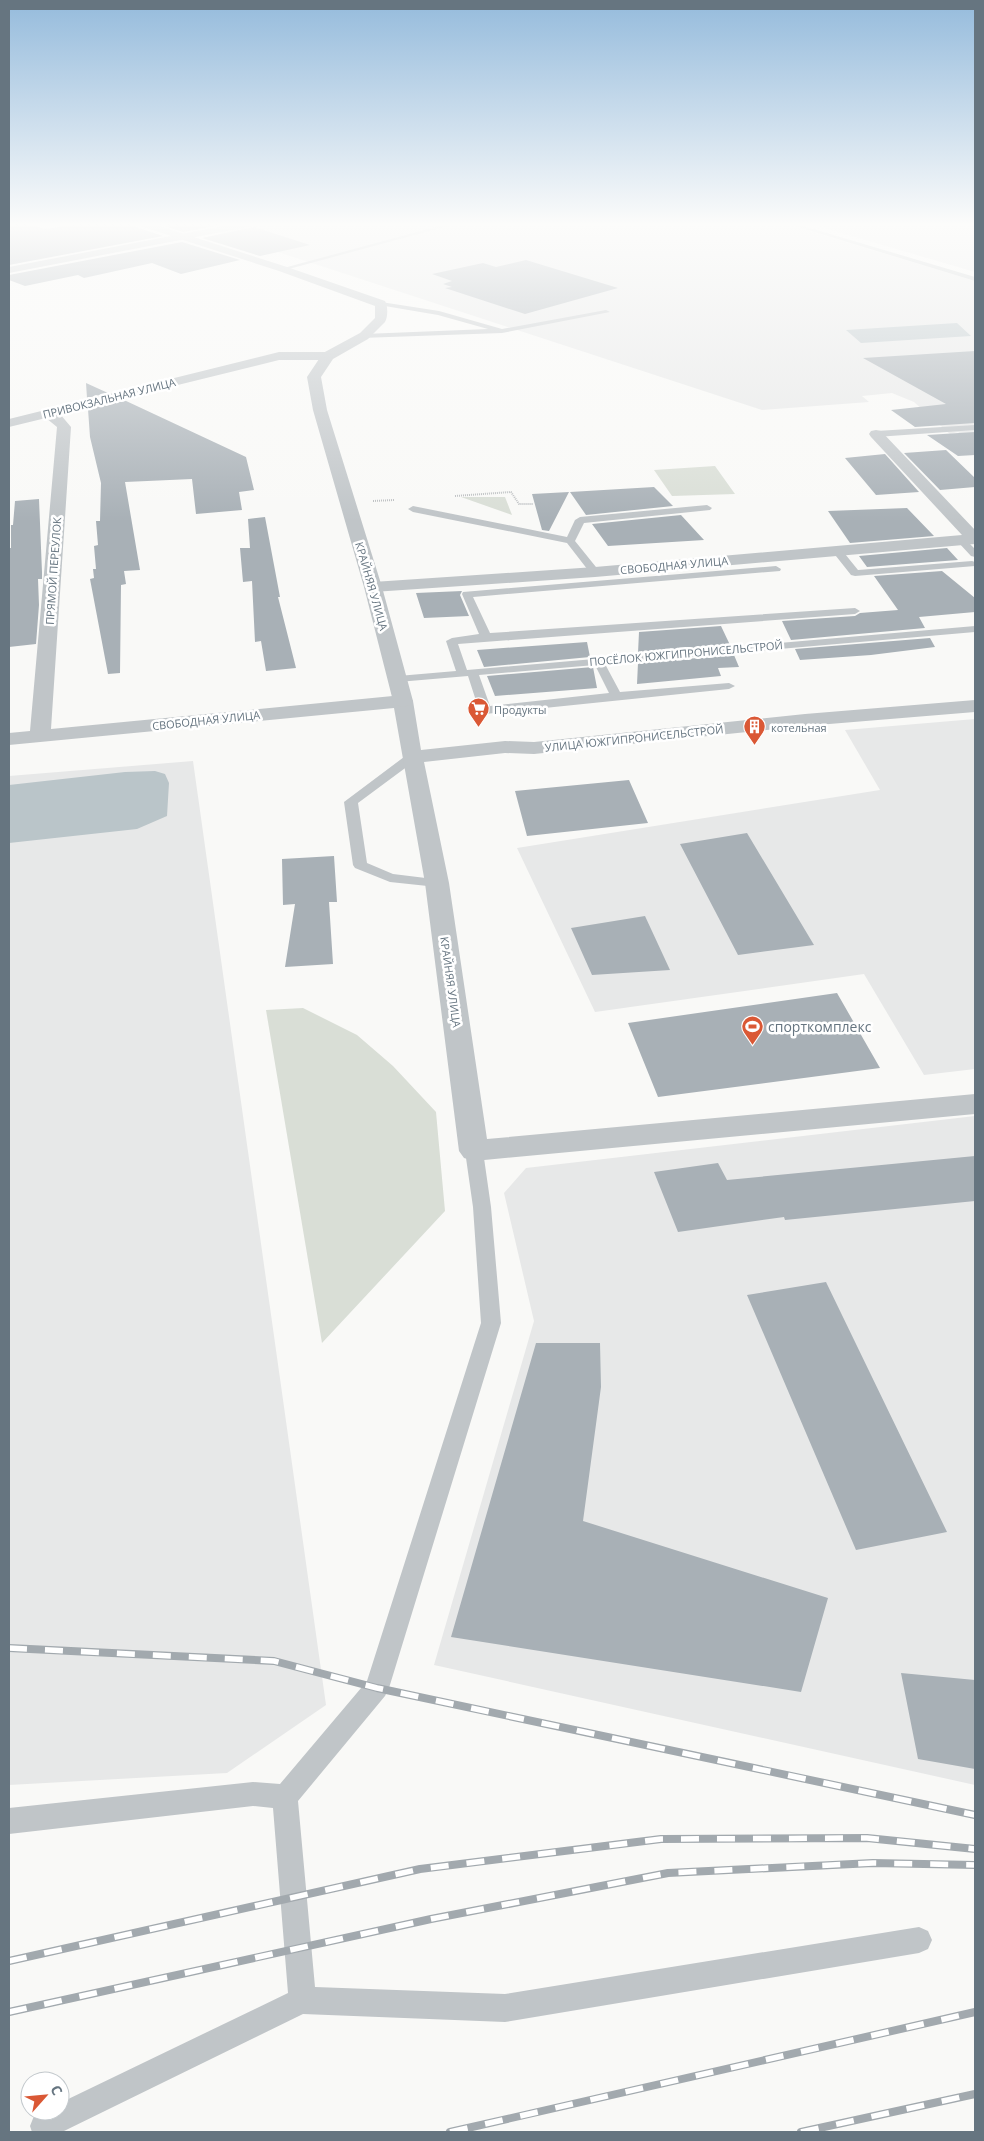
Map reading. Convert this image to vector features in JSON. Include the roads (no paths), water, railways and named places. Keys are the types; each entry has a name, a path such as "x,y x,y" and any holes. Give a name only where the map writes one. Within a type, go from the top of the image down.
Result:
{"street":[{"name":"КРАЙНЯЯ УЛИЦА","path":"377,323 364,336 328,356 314,377 320,410 373,587 401,690 437,883 474,1151"},
{"name":"ПРИВОКЗАЛЬНАЯ УЛИЦА","path":"9,423 279,356 328,356"},
{"name":"ПРЯМОЙ ПЕРЕУЛОК","path":"40,736 64,427 58,419 48,413"},
{"path":"876,434 970,539"},
{"name":"СВОБОДНАЯ УЛИЦА","path":"373,587 595,572 970,539"},
{"name":"СВОБОДНАЯ УЛИЦА","path":"9,739 401,690"},
{"name":"УЛИЦА ЮЖГИПРОНИСЕЛЬСТРОЙ","path":"412,757 505,748 534,748 805,720 975,706"},
{"path":"474,1151 975,1104"}],"lane":[{"path":"474,323 502,331"},
{"path":"364,336 502,331 546,323"},
{"path":"876,434 975,427"},
{"path":"570,541 580,520 707,508"},
{"path":"413,509 570,541 595,572"},
{"path":"837,551 855,573 974,559 970,539"},
{"path":"486,638 467,594 776,569"},
{"path":"728,686 485,710 452,641 855,611"},
{"name":"ПОСЁЛОК ЮЖГИПРОНИСЕЛЬСТРОЙ","path":"401,690 467,673 598,660 975,629"},
{"path":"598,660 616,696"},
{"path":"412,757 351,802 360,864 390,878 437,883"},
{"path":"302,2000 285,1797 377,1688 492,1323 482,1207 474,1151"},
{"path":"9,1821 253,1794 285,1797"},
{"path":"44,2126 302,2000 505,2008 919,1940"}],"railway":[{"path":"9,1648 274,1661 377,1688 975,1815"},
{"path":"9,1961 420,1869 661,1839 867,1838 975,1849"},
{"path":"9,2012 431,1919 668,1873 873,1863 975,1865"},
{"path":"450,2132 975,2012"},
{"path":"801,2132 975,2094"}],"place":[{"name":"Продукты","path":"478,728"},
{"name":"котельная","path":"755,746"},
{"name":"спорткомплекс","path":"752,1045"}]}
